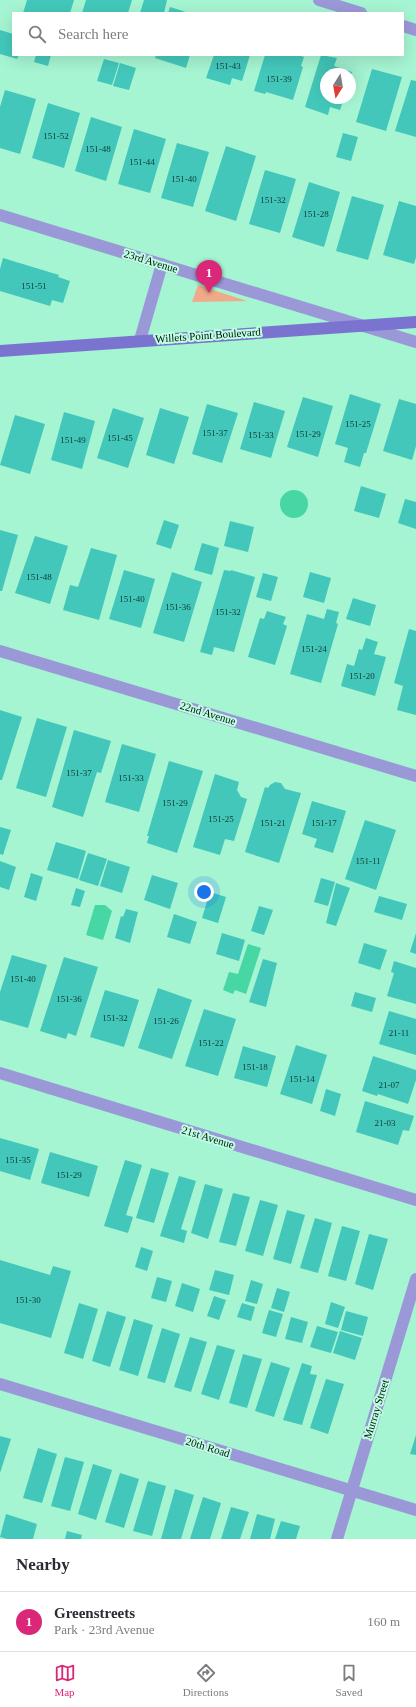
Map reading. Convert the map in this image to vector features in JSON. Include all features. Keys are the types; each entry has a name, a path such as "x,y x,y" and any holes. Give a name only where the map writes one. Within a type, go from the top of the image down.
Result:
{"street":[{"path":"319,0 358,12"},
{"path":"404,26 416,30"},
{"name":"23rd Avenue","path":"0,215 416,342"},
{"path":"140,340 162,264"},
{"name":"Willets Point Boulevard","path":"0,351 359,324 416,322"},
{"name":"22nd Avenue","path":"0,651 416,776"},
{"name":"21st Avenue","path":"0,1073 416,1200"},
{"name":"Murray Street","path":"336,1539 416,1279"},
{"name":"20th Road","path":"0,1384 416,1510"}],"shaded area":[{"path":"198,285 247,301 192,302"},
{"path":"294,490 304,494 308,504 304,514 294,518 284,514 280,504 284,494"},
{"path":"95,905 105,905 112,911 103,940 86,935"},
{"path":"248,944 261,948 246,994 235,990 233,994 223,990 229,972 238,974"}],"building":[{"path":"27,0 74,0 70,12 23,12"},
{"path":"86,0 132,0 128,12 82,12"},
{"path":"144,0 167,0 164,12 140,12"},
{"path":"170,7 186,12 168,12"},
{"path":"0,30 12,34 12,56 18,56 17,59 0,54"},
{"path":"36,56 51,56 48,66 34,62"},
{"path":"156,56 190,56 186,68 155,58"},
{"path":"214,56 250,56 242,81 232,78 230,85 206,78"},
{"path":"265,56 304,57 301,66 303,67 293,100 266,92 265,94 254,91"},
{"path":"321,56 337,58 334,66 340,68 320,68 320,104 342,104 340,110 330,107 328,115 305,107"},
{"path":"104,59 119,63 112,85 97,81"},
{"path":"120,63 136,68 129,90 113,86"},
{"path":"372,69 402,77 386,131 356,122"},
{"path":"411,80 416,81 416,137 395,131"},
{"path":"5,90 36,99 20,154 0,148 0,107"},
{"path":"48,103 80,113 64,168 32,158"},
{"path":"91,117 122,127 106,181 75,171"},
{"path":"134,129 166,139 150,193 118,184"},
{"path":"343,133 358,137 351,161 336,157"},
{"path":"177,143 209,152 193,207 161,198"},
{"path":"226,146 256,156 236,221 205,211"},
{"path":"265,170 296,179 280,233 249,224"},
{"path":"309,182 340,192 324,247 292,237"},
{"path":"352,196 384,205 368,260 336,251"},
{"path":"399,201 416,206 416,257 414,264 383,255"},
{"path":"3,258 59,275 58,277 70,281 63,303 52,300 50,306 0,291 0,269"},
{"path":"350,394 381,404 366,453 364,453 360,467 344,462 348,448 335,444"},
{"path":"303,397 333,406 318,457 287,447"},
{"path":"399,399 416,404 416,446 412,460 383,451"},
{"path":"254,402 285,411 271,458 240,449"},
{"path":"207,404 238,413 222,463 192,454"},
{"path":"113,408 144,418 128,468 97,458"},
{"path":"160,408 189,417 174,464 146,455"},
{"path":"64,412 95,421 82,469 51,460"},
{"path":"15,415 45,424 30,474 0,465"},
{"path":"361,486 386,494 379,518 354,511"},
{"path":"405,499 416,502 416,529 398,523"},
{"path":"164,520 179,525 171,549 156,544"},
{"path":"230,521 254,527 248,552 224,546"},
{"path":"0,530 18,535 2,591 0,591"},
{"path":"35,536 68,546 50,604 15,593"},
{"path":"202,543 219,548 212,575 194,570"},
{"path":"91,548 117,555 99,620 63,610 70,585 78,587"},
{"path":"124,570 155,579 141,628 109,619"},
{"path":"224,570 231,570 255,577 234,652 214,647 212,655 200,652"},
{"path":"172,572 202,582 184,642 153,633"},
{"path":"310,572 331,578 324,603 303,597"},
{"path":"263,573 278,577 271,601 256,597"},
{"path":"353,598 376,605 370,626 346,619"},
{"path":"327,609 339,612 336,623 338,624 321,683 290,674 307,614 324,619"},
{"path":"267,611 286,617 283,624 287,626 275,665 248,657 260,618 264,619"},
{"path":"409,629 416,631 416,715 397,710 403,686 394,683"},
{"path":"366,638 378,642 374,654 386,657 375,696 341,686 347,664 354,666 359,649 362,650"},
{"path":"0,710 22,717 2,780 0,780"},
{"path":"37,718 67,727 46,797 16,788"},
{"path":"74,730 111,741 101,773 97,772 83,817 52,807"},
{"path":"122,744 156,754 139,812 105,802"},
{"path":"169,761 203,771 177,853 147,843 149,836 147,836"},
{"path":"215,774 239,782 237,790 241,797 247,799 234,841 225,839 220,855 193,847"},
{"path":"275,782 281,783 285,789 301,793 279,863 245,852 265,787 268,788"},
{"path":"312,801 346,811 333,853 314,847 317,839 302,834"},
{"path":"365,820 396,830 376,890 345,879"},
{"path":"0,827 11,830 3,855 0,854"},
{"path":"56,842 86,851 78,879 47,870"},
{"path":"88,853 107,859 98,886 79,880"},
{"path":"108,860 130,867 122,893 100,886"},
{"path":"0,861 16,867 9,890 0,887"},
{"path":"31,873 43,877 36,901 24,897"},
{"path":"152,875 178,883 170,909 144,900"},
{"path":"321,878 335,882 328,906 314,902"},
{"path":"336,883 350,888 336,926 326,923"},
{"path":"76,888 85,891 80,907 71,905"},
{"path":"210,892 226,897 218,923 202,918"},
{"path":"379,896 407,904 402,920 374,912"},
{"path":"259,906 273,910 264,935 251,931"},
{"path":"126,909 138,912 130,943 115,938 121,916 123,917"},
{"path":"174,914 197,922 190,944 167,937"},
{"path":"222,933 245,940 239,961 216,954"},
{"path":"416,933 416,954 410,952"},
{"path":"364,943 387,950 380,970 358,963"},
{"path":"12,955 47,965 28,1028 0,1020 0,992"},
{"path":"64,957 98,967 76,1036 68,1033 66,1039 40,1031"},
{"path":"263,959 277,963 266,1007 249,1002"},
{"path":"394,961 416,968 416,1004 387,996 394,973 391,972"},
{"path":"158,988 192,1000 172,1059 138,1048"},
{"path":"105,990 139,1000 124,1047 90,1037"},
{"path":"355,992 376,998 372,1012 351,1006"},
{"path":"204,1009 236,1019 218,1076 185,1066"},
{"path":"389,1011 416,1019 416,1055 379,1044"},
{"path":"296,1045 327,1055 312,1104 280,1094"},
{"path":"243,1046 276,1056 267,1087 234,1078"},
{"path":"373,1056 416,1070 416,1080 408,1104 378,1094 377,1096 362,1091"},
{"path":"326,1089 341,1094 335,1116 320,1111"},
{"path":"365,1101 414,1116 409,1131 403,1130 398,1145 356,1132"},
{"path":"0,1138 39,1149 30,1180 0,1171"},
{"path":"50,1152 98,1166 89,1197 41,1183"},
{"path":"125,1160 142,1165 126,1215 133,1217 128,1233 104,1226"},
{"path":"151,1168 169,1173 154,1223 136,1218"},
{"path":"179,1176 196,1181 181,1229 187,1231 184,1243 160,1236"},
{"path":"205,1184 223,1189 208,1239 191,1233"},
{"path":"233,1193 250,1197 236,1246 219,1242"},
{"path":"260,1200 278,1205 263,1256 245,1251"},
{"path":"287,1210 305,1215 291,1264 273,1259"},
{"path":"315,1218 332,1223 318,1273 300,1268"},
{"path":"342,1226 360,1231 346,1281 328,1276"},
{"path":"369,1234 388,1239 373,1290 355,1284"},
{"path":"141,1247 153,1251 147,1271 135,1267"},
{"path":"0,1260 50,1275 53,1266 71,1271 51,1338 0,1323"},
{"path":"215,1270 234,1275 229,1295 209,1290"},
{"path":"157,1277 172,1281 166,1302 151,1298"},
{"path":"251,1280 263,1284 257,1304 245,1301"},
{"path":"182,1283 200,1289 193,1312 175,1306"},
{"path":"277,1288 290,1292 284,1312 271,1308"},
{"path":"214,1296 226,1300 219,1320 207,1316"},
{"path":"331,1302 345,1307 338,1328 325,1324"},
{"path":"79,1303 98,1309 83,1359 64,1353"},
{"path":"242,1303 255,1307 251,1321 237,1317"},
{"path":"269,1310 283,1314 276,1337 262,1333"},
{"path":"107,1311 126,1317 110,1367 92,1361"},
{"path":"346,1311 368,1317 363,1336 341,1330"},
{"path":"291,1317 308,1322 302,1343 285,1339"},
{"path":"134,1319 153,1325 138,1376 119,1370"},
{"path":"317,1326 338,1332 331,1353 310,1347"},
{"path":"162,1328 180,1334 165,1383 147,1378"},
{"path":"340,1331 362,1338 355,1360 333,1353"},
{"path":"190,1337 207,1342 191,1392 174,1387"},
{"path":"217,1345 235,1350 219,1400 201,1394"},
{"path":"243,1354 262,1359 247,1408 229,1403"},
{"path":"271,1362 290,1368 274,1417 255,1411"},
{"path":"302,1363 312,1366 310,1374 317,1375 302,1425 283,1420"},
{"path":"326,1379 344,1384 328,1434 310,1428"},
{"path":"416,1435 416,1455 410,1454"},
{"path":"0,1436 11,1439 0,1473"},
{"path":"38,1448 57,1454 42,1503 23,1498"},
{"path":"65,1457 84,1462 70,1511 51,1506"},
{"path":"93,1464 112,1470 96,1520 78,1514"},
{"path":"120,1473 139,1479 124,1528 105,1522"},
{"path":"148,1481 166,1486 152,1536 133,1531"},
{"path":"175,1489 194,1495 181,1539 161,1539"},
{"path":"203,1497 221,1503 210,1539 190,1539"},
{"path":"231,1507 249,1512 240,1539 221,1539"},
{"path":"6,1514 37,1524 33,1539 7,1539 0,1537"},
{"path":"257,1514 275,1519 270,1539 250,1539"},
{"path":"281,1521 300,1526 296,1539 275,1539"},
{"path":"67,1531 82,1535 81,1539 65,1539"}],"place":[{"name":"Greenstreets","path":"209,293"}]}
